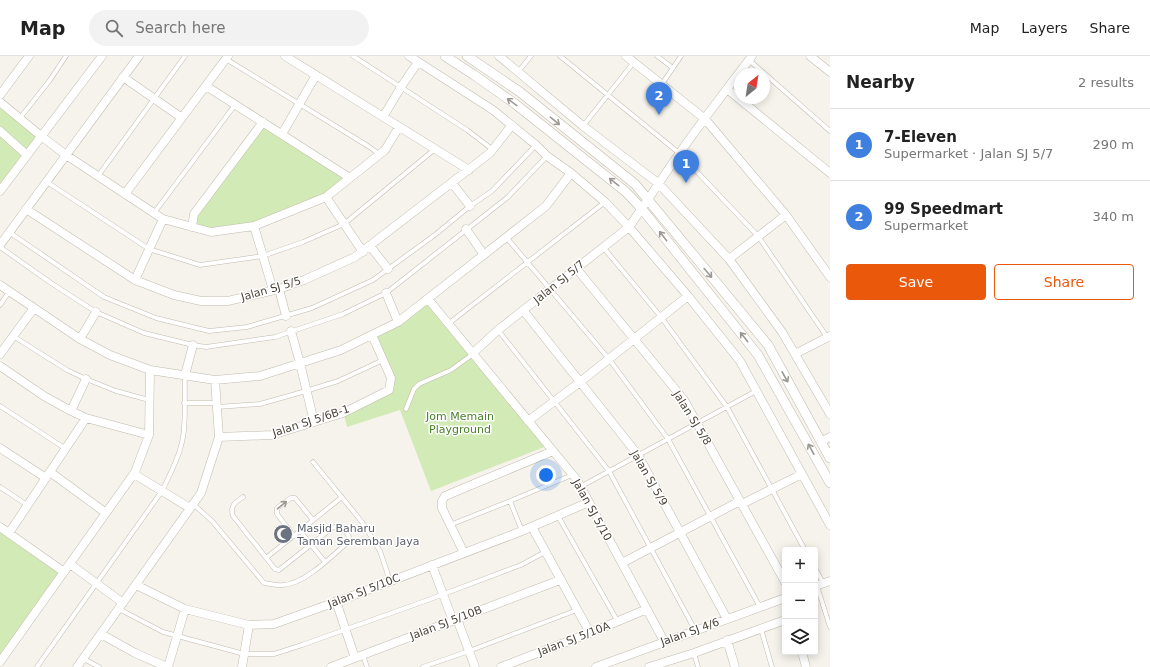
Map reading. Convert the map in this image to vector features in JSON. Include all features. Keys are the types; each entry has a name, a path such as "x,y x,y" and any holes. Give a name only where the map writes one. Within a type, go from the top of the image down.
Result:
{"street":[{"path":"0,96 29,56"},
{"path":"0,191 3,181 27,155 102,56"},
{"path":"0,246 139,56"},
{"path":"285,56 296,59 316,75 469,170"},
{"path":"409,56 493,110 536,145 547,156 571,173 605,202 629,227 688,296 740,361 830,525"},
{"path":"445,56 514,103 626,192 642,209 758,355 830,483"},
{"path":"467,56 477,59 635,184 768,344 830,458"},
{"path":"499,56 583,126 658,183 729,259 782,332 830,414"},
{"path":"626,56 704,119 786,214 830,276"},
{"path":"810,56 830,72"},
{"path":"125,194 227,57"},
{"name":"Jalan SJ 5/7","path":"473,354 498,330 629,227 679,153 750,58"},
{"path":"382,117 418,62"},
{"path":"282,134 316,75"},
{"path":"124,77 182,118"},
{"path":"206,86 350,178"},
{"path":"727,89 830,173"},
{"path":"0,102 41,136 66,154 163,219 211,232 254,226 326,197 385,150 400,127"},
{"path":"192,227 194,214 263,122"},
{"name":"Jalan SJ 5/5","path":"26,209 135,280 174,295 201,301 228,301 276,290 304,280 355,257 469,170 492,149 512,126"},
{"path":"0,131 27,155"},
{"path":"0,285 80,339 110,355 150,370 215,380 260,376 341,350 398,322 546,206 571,173"},
{"path":"452,183 470,206"},
{"path":"326,197 363,252"},
{"path":"729,259 786,214"},
{"path":"135,280 163,219"},
{"path":"254,226 263,256 286,316"},
{"path":"466,229 484,255"},
{"path":"370,246 388,269"},
{"name":"Jalan SJ 5/8","path":"576,268 684,400 782,577"},
{"path":"386,293 398,322"},
{"path":"528,421 580,382 688,296"},
{"name":"Jalan SJ 5/10","path":"428,299 572,475 589,502 664,641"},
{"path":"0,354 34,308"},
{"name":"Jalan SJ 5/9","path":"523,310 638,455 727,619"},
{"path":"80,339 96,312"},
{"path":"291,331 314,422"},
{"name":"Jalan SJ 5/6B-1","path":"219,438 272,435 343,413 389,390 391,378 372,335"},
{"path":"795,354 829,337"},
{"path":"184,375 193,345"},
{"path":"0,366 44,396 86,418 149,435"},
{"path":"0,662 134,474 149,435 150,370"},
{"path":"71,411 86,379"},
{"path":"78,667 201,493 219,438 215,380"},
{"path":"9,533 86,418"},
{"path":"821,442 830,437"},
{"path":"0,448 48,475 106,513"},
{"path":"464,553 442,508 442,501 445,496 553,451"},
{"path":"134,474 162,491 192,506"},
{"path":"622,563 711,516 802,474"},
{"name":"Jalan SJ 5/10C","path":"136,584 185,609 249,625 274,624 522,531 589,502"},
{"path":"0,527 64,572"},
{"path":"532,527 590,633"},
{"path":"70,564 121,606"},
{"path":"432,565 475,667"},
{"name":"Jalan SJ 5/10B","path":"331,667 560,580"},
{"name":"Jalan SJ 4/6","path":"596,667 782,599"},
{"path":"336,602 345,630 359,657"},
{"path":"100,634 135,653 168,667 185,609"},
{"name":"Jalan SJ 5/10A","path":"501,667 618,622 647,609"},
{"path":"648,667 665,664 782,621"},
{"path":"242,667 249,625"},
{"path":"727,640 735,667"},
{"path":"803,655 806,667"}],"lane":[{"path":"20,118 50,80 66,56"},
{"path":"98,176 185,56"},
{"path":"353,56 467,130 492,149"},
{"path":"518,72 531,56"},
{"path":"560,56 679,153 758,236 829,337"},
{"path":"657,56 673,68"},
{"path":"662,84 681,56"},
{"path":"227,57 379,154"},
{"path":"750,58 830,131"},
{"path":"583,126 634,62"},
{"path":"154,213 236,105"},
{"path":"10,232 104,296 156,318 209,331 247,327 319,305 372,280 492,191 536,145"},
{"path":"46,182 149,249 200,265 263,256 303,242 344,224 435,149"},
{"path":"0,246 51,283 96,312 144,333 206,347 275,337 343,314 386,293 508,197 547,156"},
{"path":"448,324 605,202"},
{"path":"506,237 608,360 668,439 760,607"},
{"path":"603,246 661,318 727,407 803,547"},
{"path":"0,304 10,291"},
{"path":"498,330 609,471 695,630"},
{"path":"13,336 67,370 86,379 116,391 149,400"},
{"path":"406,409 414,389 419,384 451,370 473,354"},
{"path":"184,403 216,405 260,404 338,381 383,360"},
{"path":"37,667 162,491 175,465 182,444 184,425 184,375"},
{"path":"580,487 757,391"},
{"path":"0,406 66,449"},
{"path":"313,462 362,522 380,551 390,581"},
{"path":"450,525 572,475"},
{"path":"0,487 28,505"},
{"path":"192,506 212,522 264,583 284,585 302,579 348,542 349,537 344,530 337,526 332,528 279,570 275,569 233,516 231,510 234,503 242,497"},
{"path":"266,558 342,497"},
{"path":"294,536 277,514 277,508 291,498 295,498 313,520"},
{"path":"510,501 522,531"},
{"path":"558,516 618,622"},
{"path":"300,531 325,562"},
{"path":"121,606 162,632 244,654 274,654 345,630 521,565 545,552"},
{"path":"821,584 830,627"},
{"path":"423,667 577,610"},
{"path":"761,628 772,667"},
{"path":"694,653 698,667"},
{"path":"359,657 367,667"},
{"path":"84,659 99,667"}],"green space":[{"path":"0,104 39,136 0,189"},
{"path":"263,124 348,178 326,196 268,220 211,231 193,226 195,214"},
{"name":"Jom Memain Playground","path":"428,301 547,446 431,491 400,410 347,427 344,415 390,391 392,377 373,336"},
{"path":"0,530 63,572 0,660"}],"place":[{"name":"99 Speedmart","path":"659,115"},
{"name":"7-Eleven","path":"686,183"},
{"name":"Masjid Baharu Taman Seremban Jaya","path":"283,534"}]}
